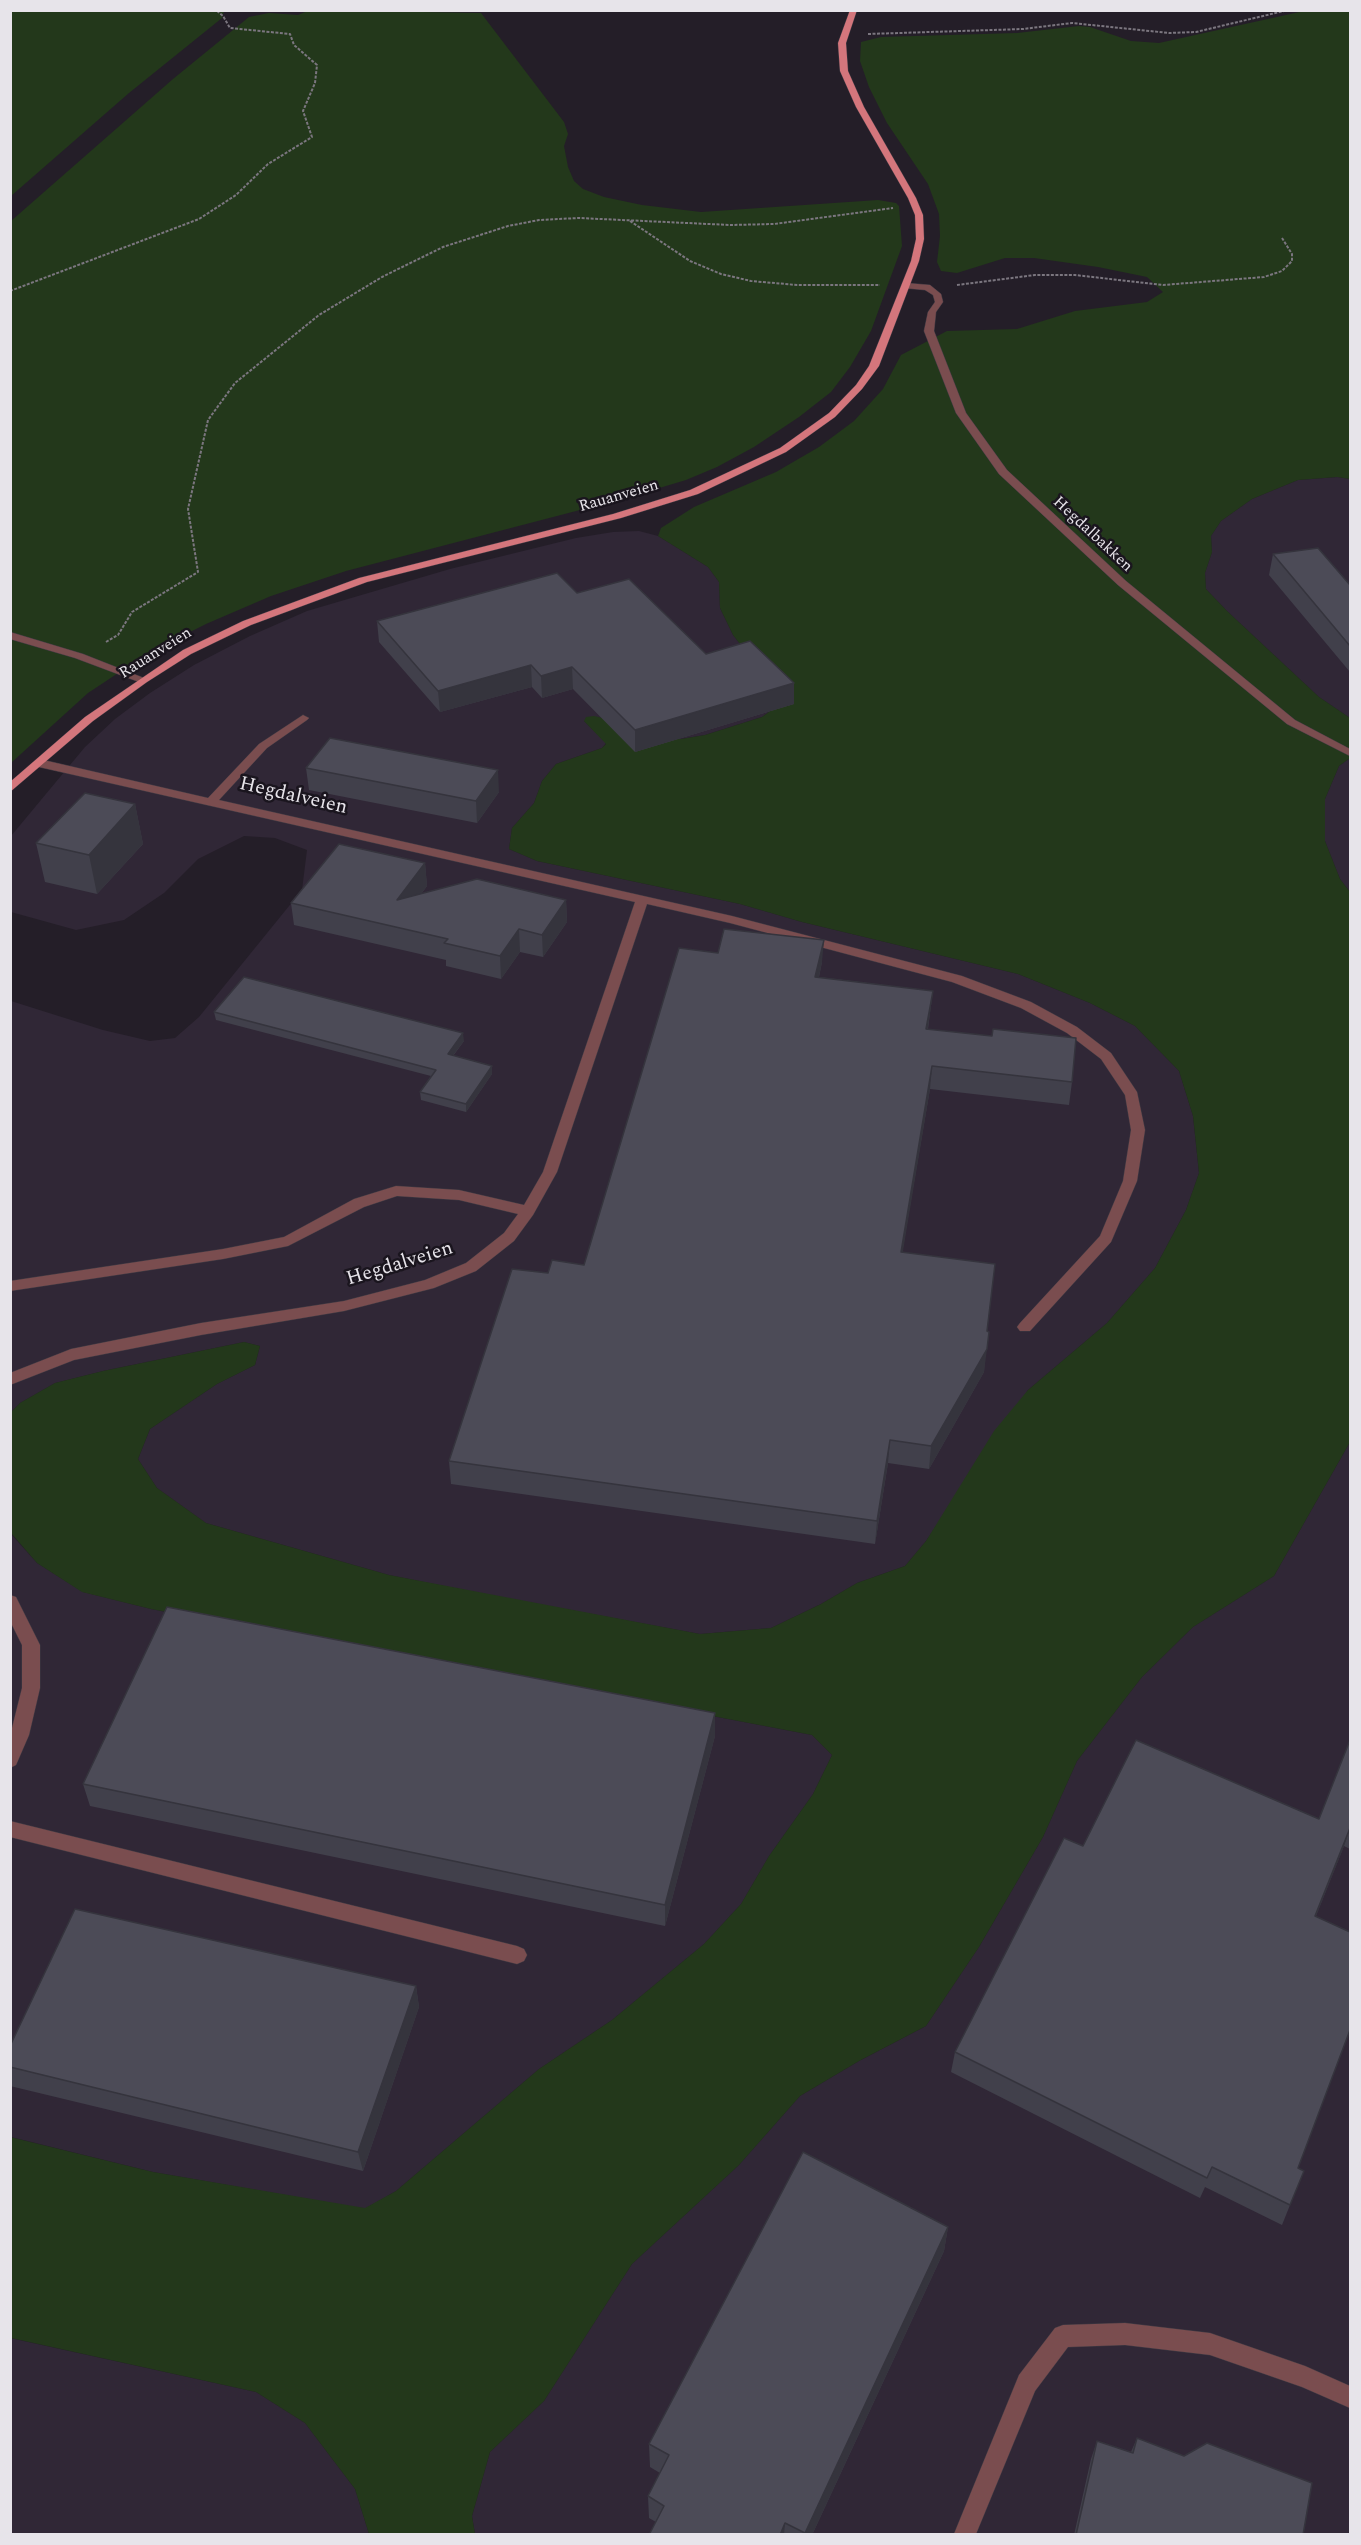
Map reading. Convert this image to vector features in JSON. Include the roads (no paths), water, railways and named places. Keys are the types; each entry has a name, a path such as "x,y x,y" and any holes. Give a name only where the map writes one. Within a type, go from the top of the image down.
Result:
{"main road":[{"name":"Rauanveien","path":"10,789 89,719 142,680 187,652 225,633 321,594 363,580 646,507 694,492 750,468 805,436 832,415 853,395 874,366 906,286 920,239 920,226 915,205 855,96 844,71 841,52 844,35 854,10"}],"street":[{"name":"Hegdalbakken","path":"906,286 927,287 937,294 939,302 932,312 929,331 961,413 1003,472 1122,583 1291,722 1350,753"},
{"path":"10,635 79,656 142,680"},
{"path":"210,802 263,746 303,718"},
{"name":"Hegdalveien","path":"39,763 732,920 957,979 1026,1005 1072,1030 1106,1056 1132,1095 1138,1130 1130,1181 1106,1238 1025,1327"},
{"name":"Hegdalveien","path":"10,1379 71,1355 201,1329 344,1306 429,1284 471,1267 508,1238 528,1211 550,1172 642,899"},
{"path":"10,1286 224,1254 288,1241 359,1203 396,1191 459,1195 528,1211"},
{"path":"10,1602 31,1645 31,1688 20,1735 10,1760"},
{"path":"10,1829 517,1955"},
{"path":"965,2535 1027,2383 1063,2336 1125,2334 1210,2344 1305,2378 1350,2397"}]}
